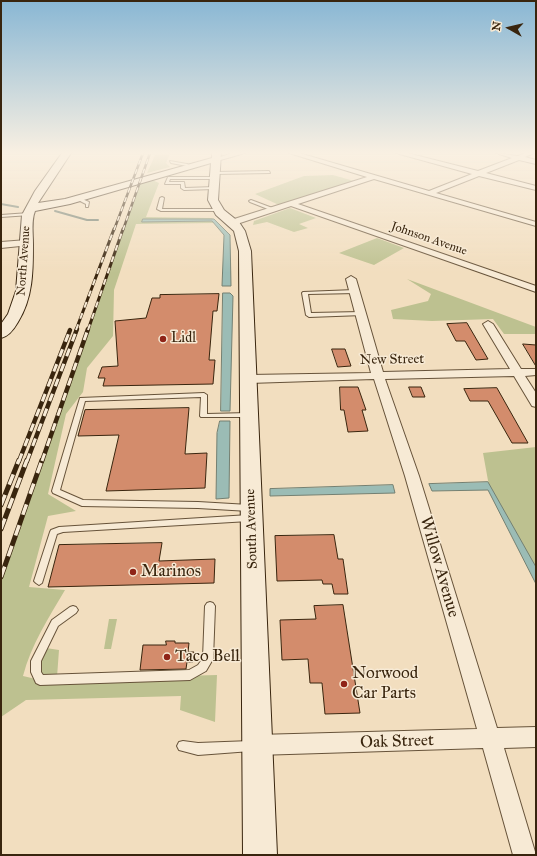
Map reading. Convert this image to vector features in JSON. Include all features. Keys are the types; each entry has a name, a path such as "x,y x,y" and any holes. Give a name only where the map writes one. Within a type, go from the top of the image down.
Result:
{"main road":[{"path":"31,210 42,193"},
{"path":"31,210 68,197 86,193"},
{"path":"31,210 44,210 66,202 83,202 110,193"},
{"path":"214,193 213,200 224,215"},
{"name":"North Avenue","path":"1,333 14,320 20,308 24,293 27,243 31,210"},
{"name":"South Avenue","path":"224,215 244,237 249,379 240,416 251,513 260,855"}],"street":[{"path":"224,215 274,210 326,193"},
{"path":"429,193 536,224"},
{"name":"Johnson Avenue","path":"292,204 536,289"},
{"path":"1,245 27,243"},
{"name":"Willow Avenue","path":"353,286 378,375 412,476 489,739 525,855"},
{"path":"488,324 536,403"},
{"name":"New Street","path":"249,379 536,372"},
{"name":"Oak Street","path":"258,745 536,737"}],"lane":[{"path":"162,198 161,210 224,215"},
{"path":"251,201 274,210"},
{"path":"1,216 31,210"},
{"path":"353,286 305,293 309,315 361,314"},
{"path":"240,416 203,416 204,395 82,399 56,491 82,503 198,505 233,508 251,513"},
{"path":"39,581 52,536 54,532 62,529 251,513"},
{"path":"73,610 55,623 36,661 36,672 40,680 190,675 202,668 208,659 210,606"},
{"path":"183,746 198,749 258,745"}],"green space":[{"path":"136,193 155,193 146,217 212,218 217,223 136,224 114,290 113,336 87,368 83,392 66,414 48,494 76,511 48,516 29,587 65,590 36,642 23,676 40,680 217,675 215,722 180,710 181,696 26,700 1,717 1,579"},
{"path":"258,193 317,193 279,205 255,194"},
{"path":"290,208 316,218 299,224 308,228 294,232 267,222 253,225 254,221"},
{"path":"377,238 404,248 374,265 339,253"},
{"path":"407,279 536,327 536,334 504,334 493,319 432,321 393,319 391,310 428,301 431,294"},
{"path":"536,447 536,574 489,486 483,453"},
{"path":"109,619 117,619 111,649 104,649"},
{"path":"46,648 59,650 57,677 43,676 38,672 38,666"}],"water":[{"path":"143,219 214,219 230,235 231,286 222,286 224,235 212,221 142,222"},
{"path":"223,293 230,293 233,296 230,411 221,411"},
{"path":"220,421 230,421 229,498 216,499 217,433"},
{"path":"488,482 536,567 536,584 488,490 432,491 429,484"},
{"path":"393,485 395,493 270,496 270,489"}],"building":[{"name":"Lidl","path":"219,294 217,311 213,311 209,360 215,360 213,384 103,386 105,378 98,378 102,367 118,366 115,321 146,318 152,298 160,298 160,295"},
{"path":"467,323 488,359 476,360 465,341 456,341 447,324"},
{"path":"523,344 536,345 536,366"},
{"path":"332,349 345,349 351,366 338,367"},
{"path":"340,387 358,387 366,410 362,410 368,431 348,432 344,410 341,410"},
{"path":"409,387 421,387 425,397 413,397"},
{"path":"497,388 528,443 512,443 488,401 470,401 464,389"},
{"path":"189,408 185,454 207,453 205,488 106,491 119,435 78,436 85,410"},
{"path":"334,535 338,559 343,559 348,594 334,594 332,584 323,584 322,580 277,581 275,536"},
{"name":"Marinos","path":"162,543 159,561 215,559 214,583 48,587 59,545"},
{"path":"343,605 360,713 325,714 322,683 310,683 308,659 282,660 280,620 316,619 314,606"},
{"name":"Taco Bell","path":"166,641 175,641 175,643 189,643 188,652 194,652 193,662 187,662 186,669 140,670 143,645 166,645"}],"waterway":[{"path":"1,204 18,207"},
{"path":"55,211 87,220 98,220"}],"railway":[{"path":"114,230 128,193"},
{"path":"123,230 136,193"},
{"path":"76,330 114,229"},
{"path":"88,330 123,229"},
{"path":"27,461 77,329"},
{"path":"42,461 88,329"},
{"path":"19,461 70,330"},
{"path":"1,505 19,460"},
{"path":"1,529 27,460"},
{"path":"1,577 42,460"}],"place":[{"name":"Lidl","path":"163,339"},
{"name":"Marinos","path":"133,572"},
{"name":"Taco Bell","path":"167,657"},
{"name":"Norwood Car Parts","path":"344,684"}]}
